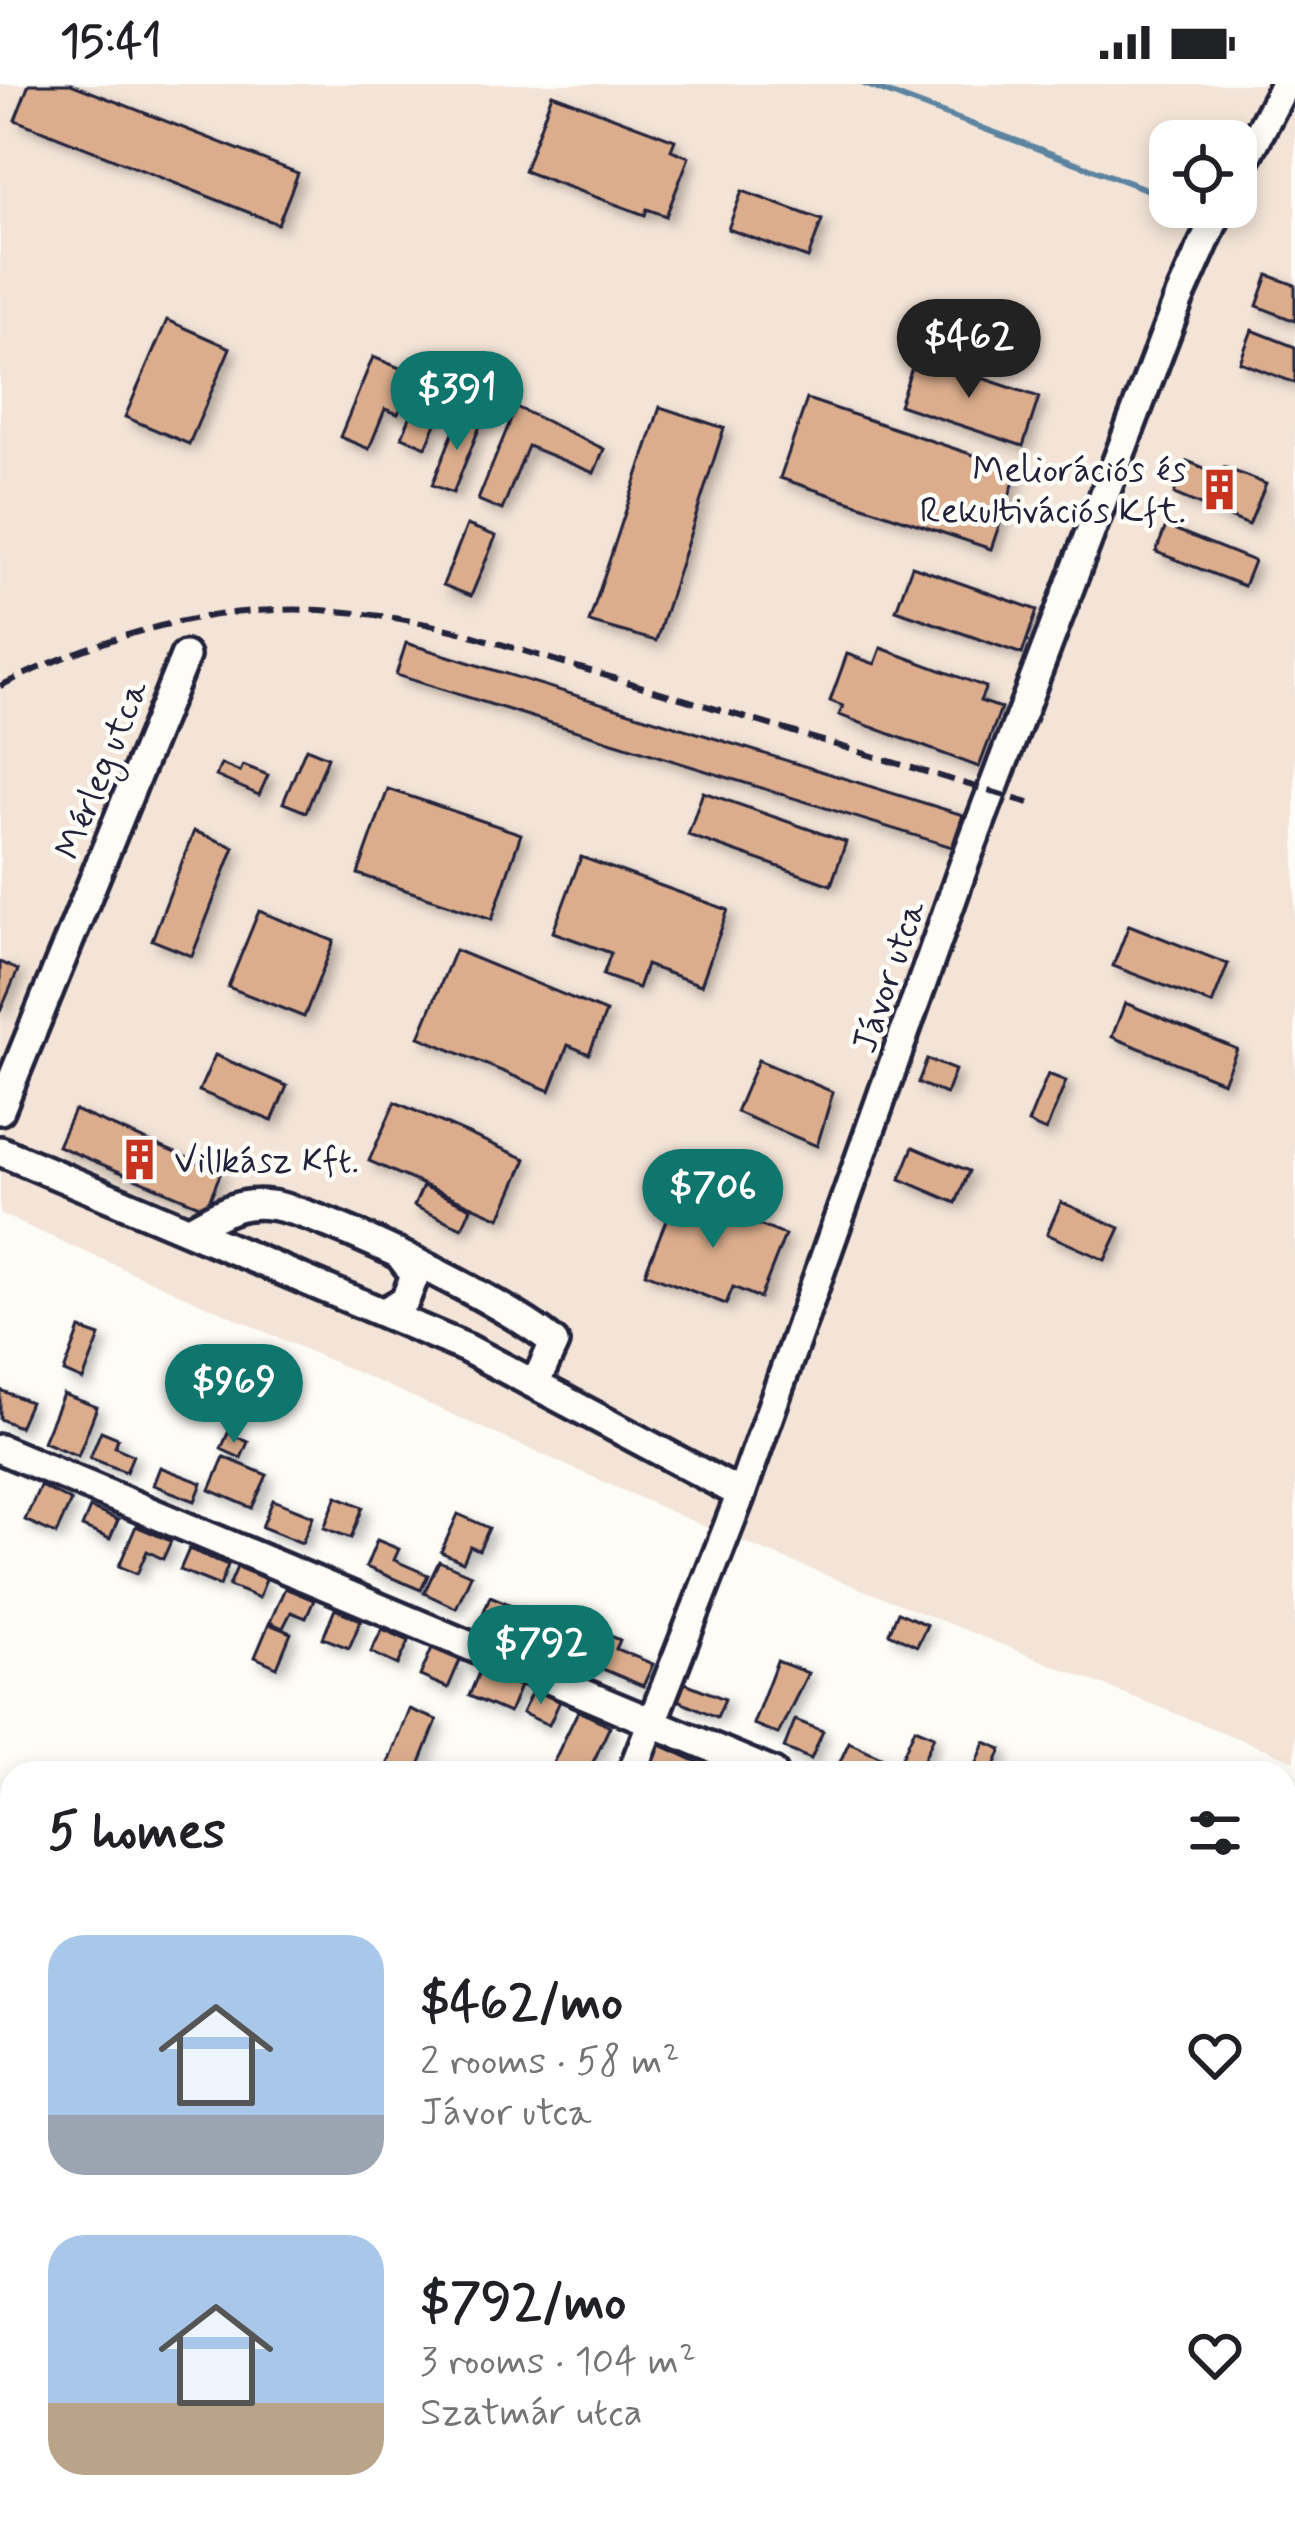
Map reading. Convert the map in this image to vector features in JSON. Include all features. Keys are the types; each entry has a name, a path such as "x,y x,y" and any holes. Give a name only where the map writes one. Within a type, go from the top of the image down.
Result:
{"street":[{"path":"1257,138 1286,84"},
{"name":"Jávor utca","path":"637,1761 741,1494 965,862 1178,302 1211,228"},
{"name":"Mérleg utca","path":"0,1110 184,656"},
{"path":"0,1151 386,1311 536,1382 741,1494"},
{"path":"192,1229 236,1205 273,1205 402,1258 530,1320 554,1343 536,1382"},
{"path":"386,1311 405,1300 415,1275 402,1258"},
{"path":"0,1449 745,1761"}],"shaded area":[{"path":"0,84 1295,84 1295,1761 710,1529 0,1214"}],"building":[{"path":"29,84 71,84 298,173 278,224 15,120"},
{"path":"552,94 675,140 671,150 689,157 666,216 647,209 645,215 524,171"},
{"path":"742,191 822,220 808,258 728,229"},
{"path":"1268,275 1295,285 1295,321 1257,306"},
{"path":"167,320 230,348 189,444 125,417"},
{"path":"1252,330 1295,347 1295,383 1240,362"},
{"path":"916,356 1039,397 1023,446 899,405"},
{"path":"373,357 451,389 426,447 402,437 415,405 404,400 398,414 385,409 369,449 340,437"},
{"path":"807,399 1018,470 991,549 780,478"},
{"path":"516,407 604,449 594,473 528,446 502,510 478,500"},
{"path":"660,407 724,428 656,641 589,622"},
{"path":"461,413 482,421 453,493 432,485"},
{"name":"Meliorációs és Rekultivációs Kft.","path":"1187,461 1221,475 1224,467 1266,484 1249,525 1174,494"},
{"path":"467,525 496,536 471,596 443,585"},
{"path":"1166,526 1254,561 1244,586 1156,552"},
{"path":"912,566 1037,610 1022,654 896,610"},
{"path":"406,643 963,815 952,847 396,675"},
{"path":"881,648 986,687 980,701 1001,708 979,767 839,715 843,706 830,701 847,654 875,664"},
{"path":"306,748 328,757 306,812 283,803"},
{"path":"221,764 240,772 243,765 268,775 259,795 216,776"},
{"path":"388,789 521,834 492,919 358,874"},
{"path":"703,792 846,842 831,885 688,835"},
{"path":"194,831 234,847 192,956 152,940"},
{"path":"581,857 728,910 701,985 646,965 638,988 603,975 611,953 553,932"},
{"path":"259,911 334,941 304,1017 228,987"},
{"path":"1129,925 1228,964 1212,1004 1113,966"},
{"path":"455,950 606,1012 589,1054 568,1045 550,1091 419,1037"},
{"path":"0,962 18,970 0,1012"},
{"path":"1125,1003 1237,1049 1223,1082 1112,1037"},
{"path":"215,1055 287,1086 272,1121 199,1091"},
{"path":"927,1059 955,1070 946,1094 918,1083"},
{"path":"758,1060 833,1092 817,1146 736,1112"},
{"path":"1048,1074 1066,1081 1046,1131 1028,1123"},
{"path":"395,1102 526,1159 500,1218 369,1161"},
{"name":"Villkász Kft.","path":"74,1110 221,1172 206,1208 58,1146"},
{"path":"913,1147 969,1171 956,1203 900,1179"},
{"path":"423,1186 471,1208 462,1228 414,1206"},
{"path":"677,1193 785,1235 760,1298 733,1287 726,1304 645,1273"},
{"path":"1061,1202 1120,1228 1105,1260 1047,1234"},
{"path":"80,1329 100,1336 83,1380 64,1372"},
{"path":"0,1390 30,1402 19,1427 0,1419"},
{"path":"63,1394 97,1407 78,1456 43,1442"},
{"path":"101,1431 118,1438 115,1447 133,1455 126,1472 90,1458"},
{"path":"228,1433 248,1442 241,1458 221,1449"},
{"path":"224,1457 267,1475 252,1508 210,1490"},
{"path":"160,1467 202,1483 195,1501 153,1485"},
{"path":"40,1486 71,1501 56,1534 25,1520"},
{"path":"337,1496 363,1507 351,1538 324,1528"},
{"path":"273,1500 313,1516 302,1543 262,1527"},
{"path":"90,1508 118,1520 110,1539 82,1527"},
{"path":"458,1514 489,1528 479,1550 470,1546 463,1562 441,1552"},
{"path":"136,1526 171,1541 163,1559 147,1551 137,1574 119,1566"},
{"path":"377,1540 399,1549 394,1560 428,1575 421,1590 366,1567"},
{"path":"189,1549 228,1565 220,1586 180,1570"},
{"path":"439,1561 471,1575 456,1608 424,1593"},
{"path":"237,1567 266,1579 259,1598 229,1586"},
{"path":"285,1588 314,1600 306,1618 291,1612 283,1628 270,1622"},
{"path":"490,1596 521,1609 512,1631 481,1619"},
{"path":"335,1609 361,1620 349,1648 323,1638"},
{"path":"898,1612 927,1625 917,1646 889,1633"},
{"path":"539,1621 572,1632 565,1653 532,1642"},
{"path":"269,1624 291,1633 277,1667 255,1657"},
{"path":"382,1629 409,1641 398,1665 371,1652"},
{"path":"599,1631 620,1640 616,1649 653,1664 643,1686 586,1662"},
{"path":"432,1648 460,1660 448,1688 420,1676"},
{"path":"777,1661 808,1673 778,1734 753,1724"},
{"path":"480,1670 520,1686 509,1713 469,1696"},
{"path":"685,1683 725,1699 717,1717 678,1700"},
{"path":"533,1689 560,1701 549,1725 522,1713"},
{"path":"409,1709 437,1720 421,1761 389,1761"},
{"path":"578,1711 610,1726 594,1761 554,1761"},
{"path":"795,1720 823,1731 811,1759 784,1748"},
{"path":"915,1728 934,1736 923,1761 900,1761"},
{"path":"849,1742 887,1760 887,1761 840,1761"},
{"path":"985,1742 1002,1749 997,1761 978,1761"},
{"path":"660,1745 695,1761 653,1761"}],"waterway":[{"path":"864,84 1149,190"}],"railway":[{"path":"0,686 115,639 171,624 227,614 341,611 464,633 1029,803"}],"place":[{"name":"Meliorációs és Rekultivációs Kft.","path":"1220,489"},
{"name":"Villkász Kft.","path":"140,1159"}]}
